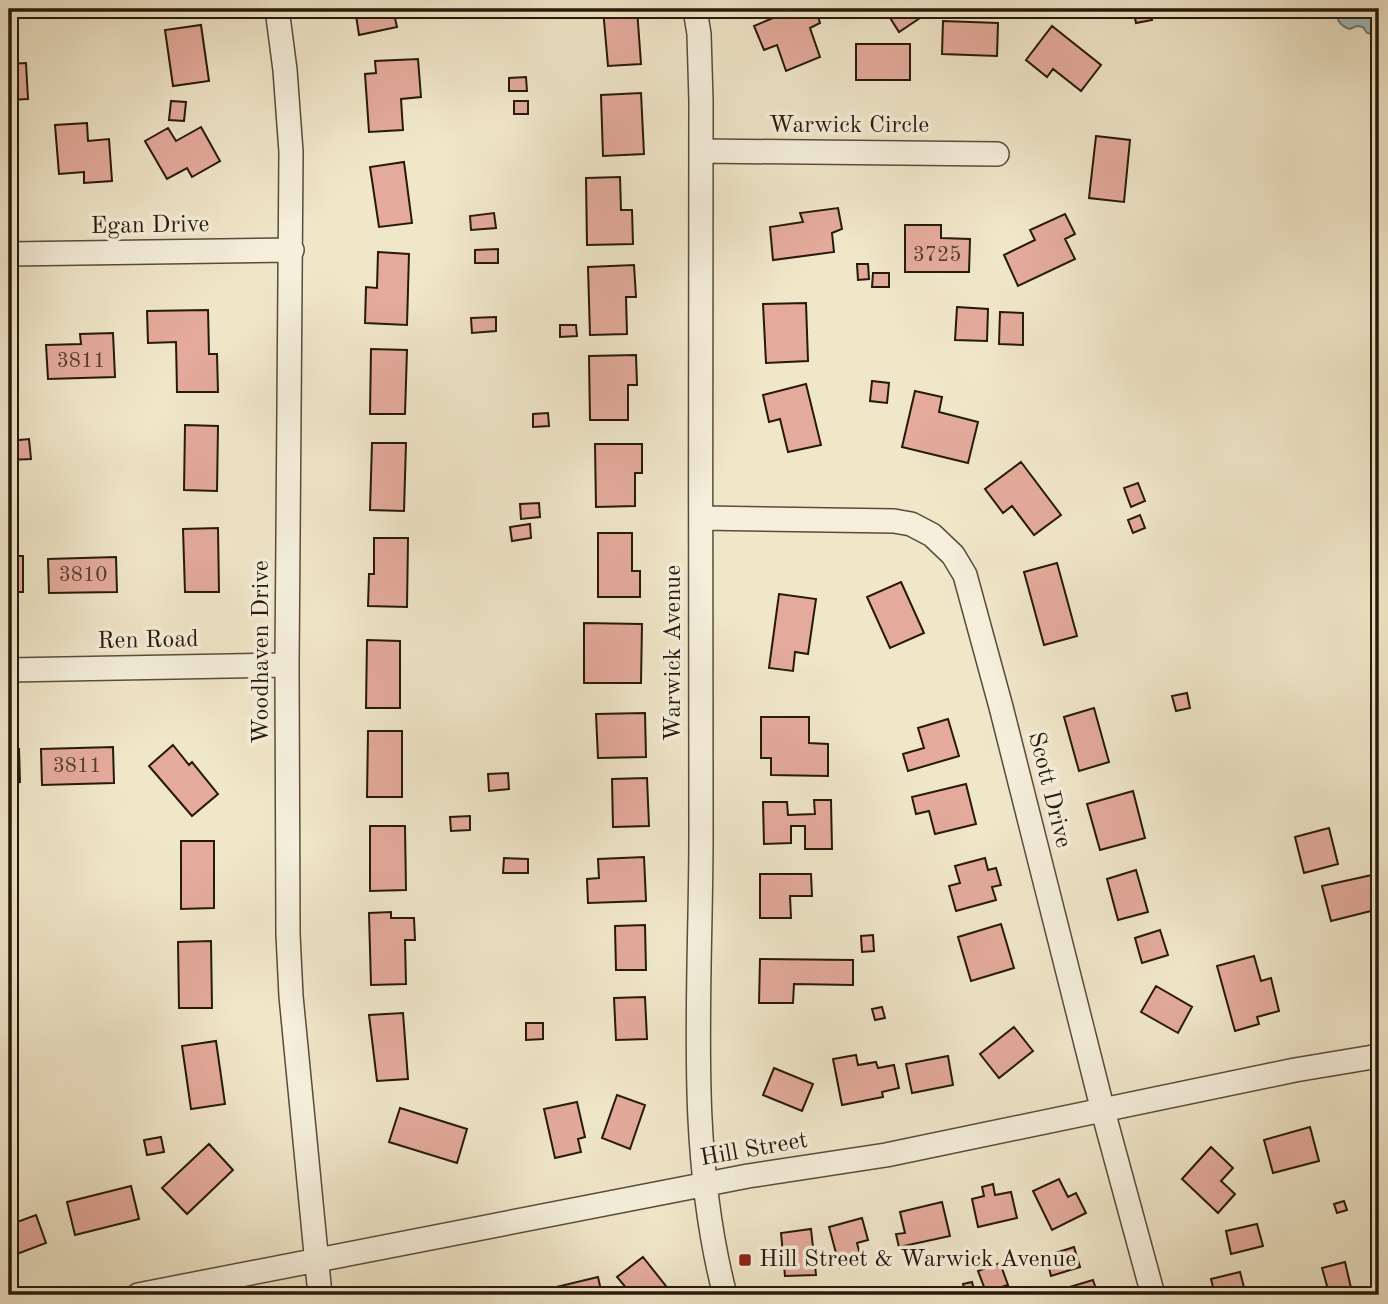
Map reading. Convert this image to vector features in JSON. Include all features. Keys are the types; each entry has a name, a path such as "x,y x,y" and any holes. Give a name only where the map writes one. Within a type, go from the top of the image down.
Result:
{"street":[{"name":"Woodhaven Drive","path":"277,9 291,152 288,665 291,996 320,1295"},
{"name":"Warwick Avenue","path":"695,9 699,34 701,151 701,885 698,1111 704,1186 714,1253 725,1295"},
{"name":"Warwick Circle","path":"701,151 997,153"},
{"name":"Egan Drive","path":"9,254 292,250"},
{"name":"Scott Drive","path":"701,518 894,521 911,524 932,535 953,555 965,575 1153,1295"},
{"name":"Ren Road","path":"9,670 288,665"},
{"name":"Hill Street","path":"138,1295 748,1176 886,1155 1295,1070 1379,1056"}],"water":[{"path":"1341,9 1379,9 1379,33 1374,35 1367,33 1363,27 1350,29 1343,26 1338,18"}],"building":[{"path":"355,9 393,9 397,27 359,35"},
{"path":"603,9 637,9 641,64 608,66"},
{"path":"777,9 816,9 820,23 810,28 820,57 786,71 777,45 764,50 754,26 780,15"},
{"path":"892,9 918,9 923,16 899,32 887,13"},
{"path":"1149,10 1152,20 1136,23 1134,13"},
{"path":"943,21 998,23 997,56 942,54"},
{"path":"201,25 209,81 173,86 165,30"},
{"path":"1052,26 1101,65 1081,91 1053,69 1047,77 1026,60"},
{"path":"856,44 910,44 910,80 856,80"},
{"path":"418,59 421,97 401,99 403,130 369,132 365,74 376,73 375,61"},
{"path":"26,63 28,99 9,100 9,64"},
{"path":"526,77 527,91 509,91 509,78"},
{"path":"641,93 644,154 603,156 601,95"},
{"path":"171,101 186,102 184,121 169,120"},
{"path":"514,101 528,101 528,114 514,114"},
{"path":"87,123 88,141 109,139 112,181 84,183 84,172 59,174 55,125"},
{"path":"201,127 220,161 192,177 187,168 167,179 145,141 168,128 176,141"},
{"path":"1096,136 1130,140 1124,202 1089,198"},
{"path":"9,139 15,140 9,165"},
{"path":"404,162 412,223 379,227 370,167"},
{"path":"620,177 621,210 632,210 633,244 587,245 586,178"},
{"path":"838,208 842,229 832,233 834,252 773,260 770,227 803,222 800,213"},
{"path":"494,213 496,228 471,230 470,216"},
{"path":"1065,214 1075,234 1065,239 1075,259 1018,286 1004,255 1035,240 1030,230"},
{"path":"905,225 941,225 941,238 970,239 969,272 905,272"},
{"path":"498,249 498,263 475,263 475,250"},
{"path":"378,252 409,254 407,325 365,323 366,287 377,288"},
{"path":"857,264 868,264 869,279 858,280"},
{"path":"634,265 636,297 626,297 627,334 590,335 588,267"},
{"path":"873,273 889,273 889,287 872,287"},
{"path":"806,303 808,361 766,363 763,304"},
{"path":"957,307 988,309 987,341 955,340"},
{"path":"208,310 209,354 217,354 218,392 177,392 176,342 148,343 147,311"},
{"path":"1000,312 1023,313 1023,345 999,344"},
{"path":"496,317 496,331 472,333 471,318"},
{"path":"560,325 576,325 577,336 560,337"},
{"path":"113,333 115,377 48,379 46,345 81,344 80,334"},
{"path":"9,340 16,340 18,378 9,379"},
{"path":"371,349 407,350 405,414 370,414"},
{"path":"636,355 637,385 628,385 628,420 590,420 589,356"},
{"path":"872,381 889,383 887,403 870,401"},
{"path":"806,384 821,445 788,452 780,419 769,422 763,395"},
{"path":"915,391 942,397 939,412 978,422 968,463 902,447"},
{"path":"548,413 549,426 533,427 533,414"},
{"path":"185,425 218,426 217,491 184,490"},
{"path":"29,439 31,459 9,460 9,441"},
{"path":"372,443 406,443 404,511 370,510"},
{"path":"595,444 642,444 642,473 635,473 635,506 596,507"},
{"path":"1021,462 1061,515 1034,535 1012,506 1003,513 985,489"},
{"path":"1138,483 1145,501 1131,507 1124,488"},
{"path":"539,503 540,517 521,519 520,504"},
{"path":"1140,515 1145,528 1133,533 1128,520"},
{"path":"530,524 531,538 512,541 510,527"},
{"path":"218,528 219,592 185,592 183,529"},
{"path":"598,533 632,533 632,571 640,571 640,597 598,597"},
{"path":"374,538 408,538 407,607 368,606 369,574 374,574"},
{"path":"9,556 23,556 23,592 9,592"},
{"path":"116,557 117,592 49,593 48,559"},
{"path":"1057,563 1077,636 1044,645 1024,572"},
{"path":"901,582 924,633 890,648 867,597"},
{"path":"779,594 816,599 808,654 795,652 793,671 769,668"},
{"path":"584,623 642,624 641,683 584,683"},
{"path":"367,640 400,641 400,708 366,708"},
{"path":"1187,693 1190,708 1176,711 1172,696"},
{"path":"1094,708 1109,762 1079,771 1064,717"},
{"path":"645,713 646,757 598,758 596,714"},
{"path":"761,717 809,717 809,743 828,744 828,776 771,775 771,758 761,758"},
{"path":"948,719 959,756 908,771 903,754 924,748 918,728"},
{"path":"368,731 402,731 402,797 367,797"},
{"path":"173,745 189,765 192,762 218,794 192,816 149,766"},
{"path":"113,747 114,783 42,785 41,749"},
{"path":"9,749 19,749 20,782 9,783"},
{"path":"508,773 509,789 489,791 488,774"},
{"path":"647,778 649,826 613,827 612,779"},
{"path":"966,784 976,824 935,834 929,811 916,814 912,797"},
{"path":"1133,791 1145,838 1100,850 1087,804"},
{"path":"814,800 831,800 832,849 805,849 805,826 791,826 791,843 764,844 763,802 787,802 788,815 815,814"},
{"path":"470,816 470,830 451,831 450,817"},
{"path":"370,826 405,826 406,890 370,891"},
{"path":"1329,828 1338,864 1304,873 1295,837"},
{"path":"181,841 214,841 214,908 181,909"},
{"path":"644,857 646,901 588,903 587,879 599,878 598,859"},
{"path":"504,858 528,859 528,873 503,873"},
{"path":"985,858 988,870 996,868 1001,885 992,887 996,900 956,911 949,886 960,883 955,866"},
{"path":"1136,870 1148,912 1118,920 1107,879"},
{"path":"760,874 811,874 812,896 790,896 791,918 760,918"},
{"path":"1372,875 1379,909 1331,921 1322,886"},
{"path":"391,912 391,918 414,918 415,940 405,940 406,984 371,985 369,913"},
{"path":"1001,924 1014,968 971,981 958,937"},
{"path":"645,925 646,970 616,970 615,926"},
{"path":"1160,930 1168,955 1142,963 1135,938"},
{"path":"873,935 874,951 862,952 861,936"},
{"path":"211,941 212,1008 179,1008 178,942"},
{"path":"1254,956 1261,981 1271,978 1279,1011 1257,1017 1259,1024 1235,1031 1217,966"},
{"path":"760,959 853,960 853,985 794,984 793,1003 759,1003"},
{"path":"1156,986 1192,1007 1178,1033 1141,1012"},
{"path":"645,997 647,1039 616,1040 614,998"},
{"path":"882,1007 885,1018 875,1020 872,1009"},
{"path":"403,1013 408,1079 377,1081 369,1015"},
{"path":"526,1023 543,1023 543,1039 526,1040"},
{"path":"1014,1027 1033,1051 999,1078 980,1054"},
{"path":"216,1041 225,1104 191,1109 182,1046"},
{"path":"856,1055 858,1065 876,1062 878,1068 894,1065 899,1088 882,1092 883,1097 842,1105 833,1059"},
{"path":"948,1056 953,1085 912,1093 906,1064"},
{"path":"774,1068 813,1084 802,1111 763,1095"},
{"path":"617,1095 645,1105 630,1149 602,1138"},
{"path":"577,1102 585,1137 578,1139 581,1152 555,1158 544,1109"},
{"path":"400,1108 467,1129 457,1163 389,1142"},
{"path":"1310,1127 1319,1161 1273,1173 1264,1140"},
{"path":"161,1137 164,1152 147,1155 144,1140"},
{"path":"209,1144 233,1170 187,1214 162,1188"},
{"path":"1211,1147 1233,1168 1221,1181 1235,1194 1218,1213 1182,1179"},
{"path":"1059,1179 1068,1197 1076,1193 1086,1213 1052,1230 1033,1191"},
{"path":"993,1184 995,1195 1011,1192 1017,1218 978,1227 972,1199 984,1196 982,1187"},
{"path":"131,1186 139,1219 75,1235 67,1202"},
{"path":"1344,1201 1347,1210 1337,1213 1334,1204"},
{"path":"942,1202 950,1236 899,1247 896,1234 905,1233 900,1212"},
{"path":"36,1215 46,1243 9,1257 9,1225"},
{"path":"862,1218 868,1240 857,1243 862,1262 840,1268 829,1227"},
{"path":"1257,1224 1263,1246 1231,1254 1226,1231"},
{"path":"811,1229 816,1275 785,1276 781,1233"},
{"path":"1074,1247 1080,1267 1051,1276 1046,1256"},
{"path":"643,1257 673,1295 632,1295 617,1277"},
{"path":"1345,1262 1351,1288 1329,1293 1322,1268"},
{"path":"1000,1263 1008,1285 986,1292 978,1271"},
{"path":"1240,1272 1246,1295 1215,1295 1211,1279"},
{"path":"598,1277 602,1295 549,1295 548,1289"},
{"path":"1093,1280 1098,1295 1046,1295 1046,1294"},
{"path":"972,1282 975,1294 966,1295 963,1284"}],"place":[{"name":"Hill Street & Warwick Avenue","path":"745,1260"}]}
